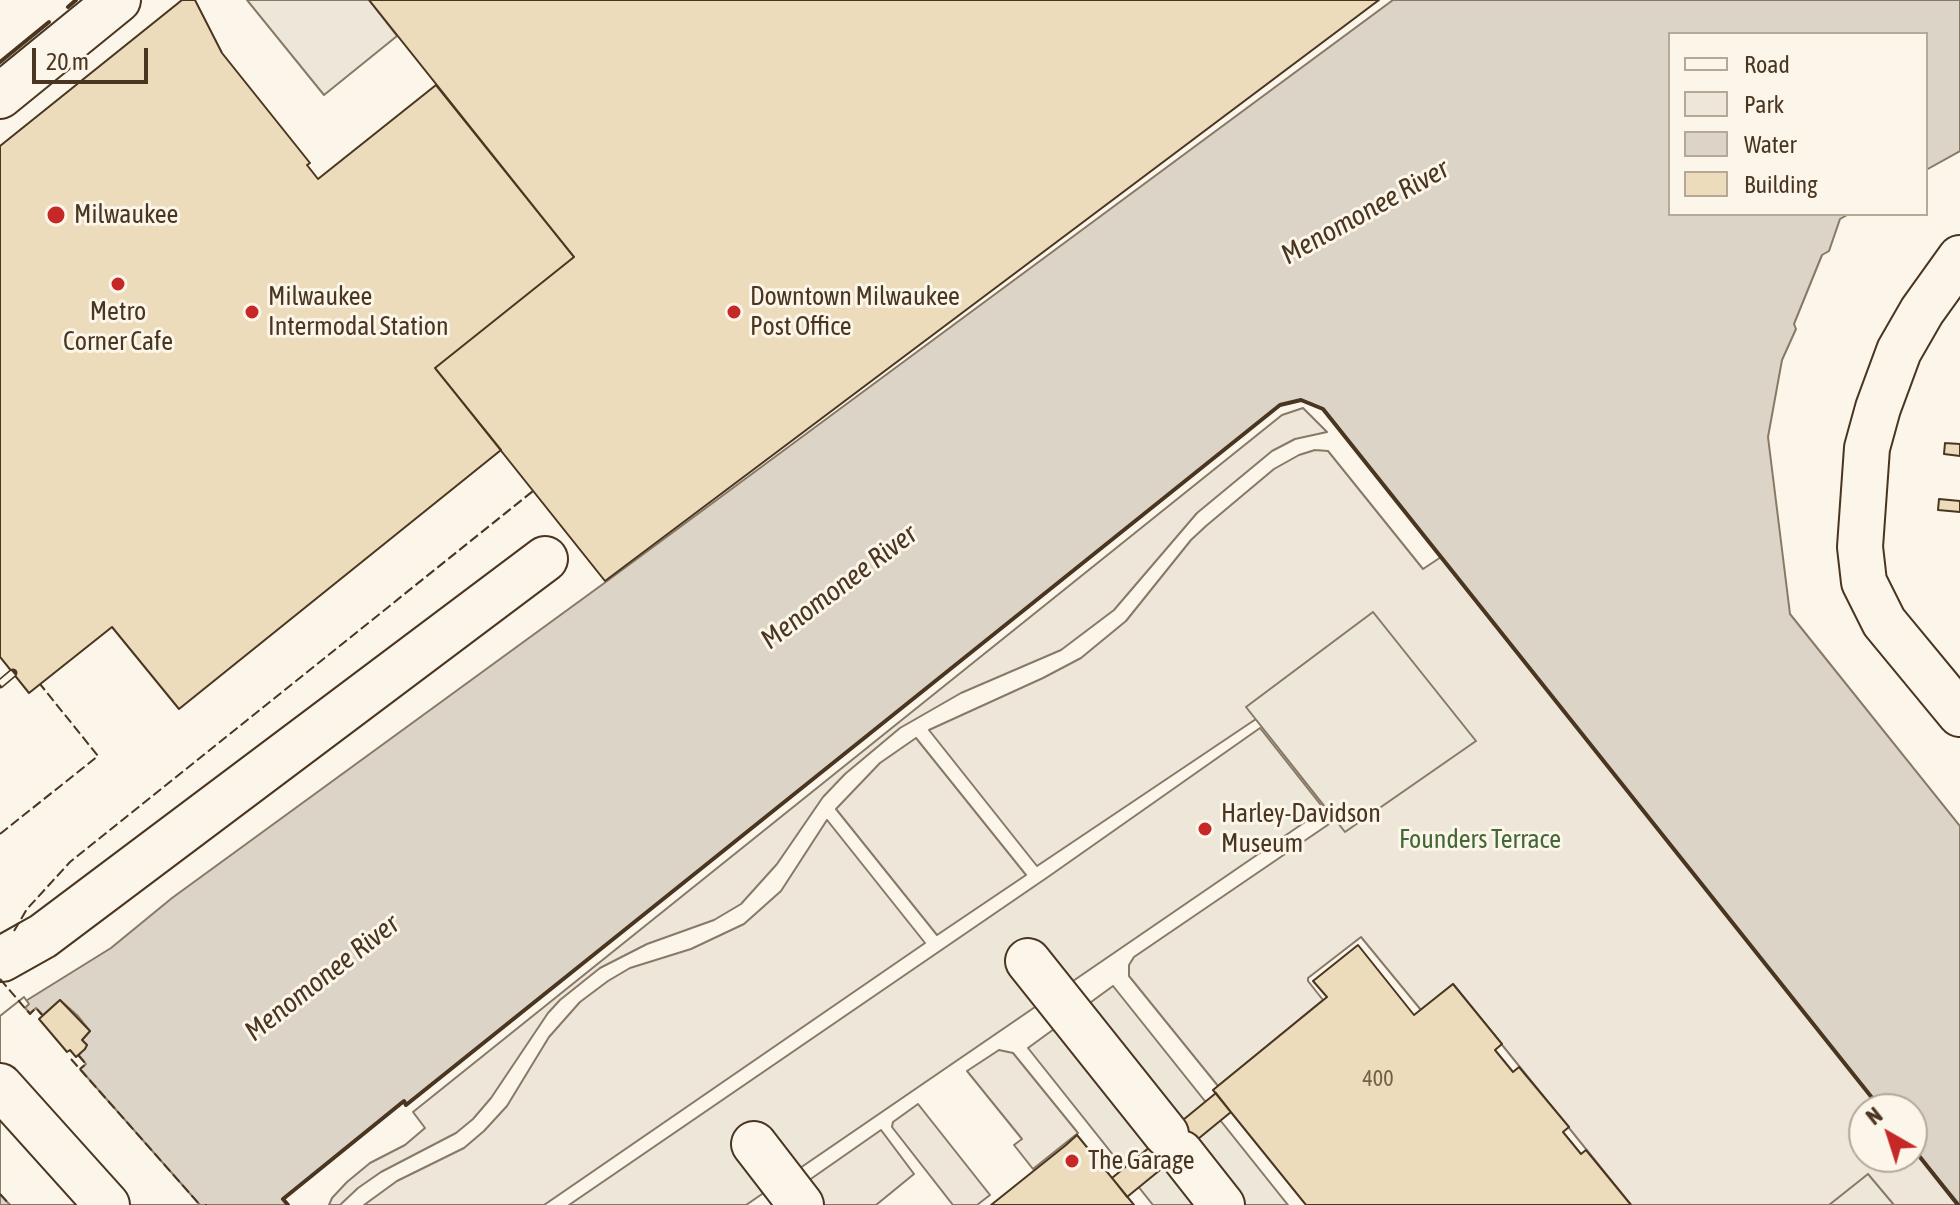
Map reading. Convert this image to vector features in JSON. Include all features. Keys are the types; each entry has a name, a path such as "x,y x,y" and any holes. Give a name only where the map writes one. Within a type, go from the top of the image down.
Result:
{"main road":[{"path":"0,96 118,0"},
{"path":"1960,258 1922,311 1899,351 1878,408 1867,448 1860,547 1864,582 1884,622 1960,714"},
{"path":"2,959 43,936 545,559"},
{"path":"1028,961 1222,1205"},
{"path":"0,1086 107,1205"},
{"path":"754,1144 801,1205"}],"green space":[{"path":"1303,408 1327,432 1295,439 1272,451 1197,513 1114,610 1061,650 961,693 900,728 845,774 823,797 777,864 741,904 714,920 647,944 600,968 548,1013 491,1098 473,1119 456,1133 381,1172 340,1205 329,1205 347,1182 370,1163 405,1145 425,1128 413,1112 1282,415"},
{"name":"Founders Terrace","path":"1315,450 1328,451 1423,569 1441,557 1868,1093 1848,1093 1848,1173 1928,1173 1928,1167 1958,1205 1631,1205 1453,984 1421,1010 1361,937 1308,978 1323,1000 1218,1086 1129,976 1129,965 1134,957 1335,820 1256,719 1037,866 929,730 1081,658 1126,621 1191,540 1206,526 1274,469"},
{"path":"916,738 1026,875 937,935 836,809 880,763"},
{"path":"827,820 925,943 544,1205 364,1205 397,1181 464,1148 484,1131 507,1106 549,1037 580,1002 608,981 630,968 691,949 744,924 781,891"},
{"path":"999,1050 1013,1053 1078,1133 1033,1169 1014,1145 1022,1139 967,1071"},
{"path":"918,1104 990,1195 977,1205 953,1205 892,1127 893,1122"},
{"path":"881,1130 914,1174 876,1205 819,1205 805,1183"}],"shaded area":[{"path":"247,0 369,0 397,36 324,95"},
{"path":"1373,612 1476,741 1345,832 1246,707"},
{"path":"1260,728 1324,809 746,1205 569,1205 1048,877"},
{"path":"1113,986 1288,1205 1153,1205 1028,1048"},
{"path":"1868,1174 1894,1205 1829,1205"}],"water":[{"name":"Menomonee River","path":"1393,0 1960,0 1960,151 1928,169 1928,32 1668,32 1668,216 1845,216 1840,219 1829,251 1822,255 1794,324 1796,329 1782,360 1768,437 1790,614 1960,826 1960,1205 1928,1166 1928,1093 1868,1093 1323,409 1301,400 1280,405 406,1105 403,1101 284,1199 288,1205 0,1205 0,1021 24,1002 111,948 172,898 603,584"}],"pier":[{"path":"24,997 29,1004 25,1008 30,1013 36,1008 43,1015 60,1000 78,1016 90,1031 82,1040 87,1045 79,1055 86,1064 80,1069 200,1205 10,1205 0,1194 0,1016"}],"building":[{"name":"Milwaukee Intermodal Station","path":"182,0 195,0 222,53 310,163 307,165 318,179 436,85 574,257 435,368 501,450 179,709 112,627 29,693 0,657 0,146"},
{"name":"Downtown Milwaukee Post Office","path":"369,0 1379,0 605,581 435,368 574,257"},
{"path":"1945,443 1960,444 1960,456 1944,454"},
{"path":"1939,499 1960,501 1960,512 1938,510"},
{"path":"1358,945 1414,1015 1453,984 1502,1044 1495,1050 1513,1072 1519,1067 1569,1127 1563,1132 1581,1154 1586,1150 1631,1205 1306,1205 1213,1090 1327,997 1313,981"},
{"path":"60,1000 90,1031 82,1040 87,1045 85,1049 76,1057 70,1050 67,1052 39,1019"},
{"path":"1216,1093 1231,1112 1127,1197 1112,1178"},
{"name":"The Garage","path":"1077,1135 1134,1205 991,1205 1066,1145"}],"railway":[{"path":"0,684 13,673"}],"fence":[{"path":"14,931 27,909 70,862 533,491"},
{"path":"0,834 98,756 40,684"},
{"path":"0,979 30,1014 36,1008 42,1015"},
{"path":"78,1055 86,1064 80,1069"},
{"path":"71,1059 200,1205"},
{"path":"0,1194 10,1205"}],"wall":[{"path":"68,7 76,0"},
{"path":"0,62 49,22"},
{"path":"288,1205 283,1199 404,1101 406,1105 1280,405 1301,400 1323,409 1868,1093"},
{"path":"1928,1167 1958,1205"}],"place":[{"name":"Milwaukee","path":"56,215"},
{"name":"Metro Corner Cafe","path":"118,284"},
{"name":"Milwaukee Intermodal Station","path":"252,312"},
{"name":"Downtown Milwaukee Post Office","path":"734,312"},
{"name":"Harley-Davidson Museum","path":"1205,829"},
{"name":"The Garage","path":"1072,1161"}]}
